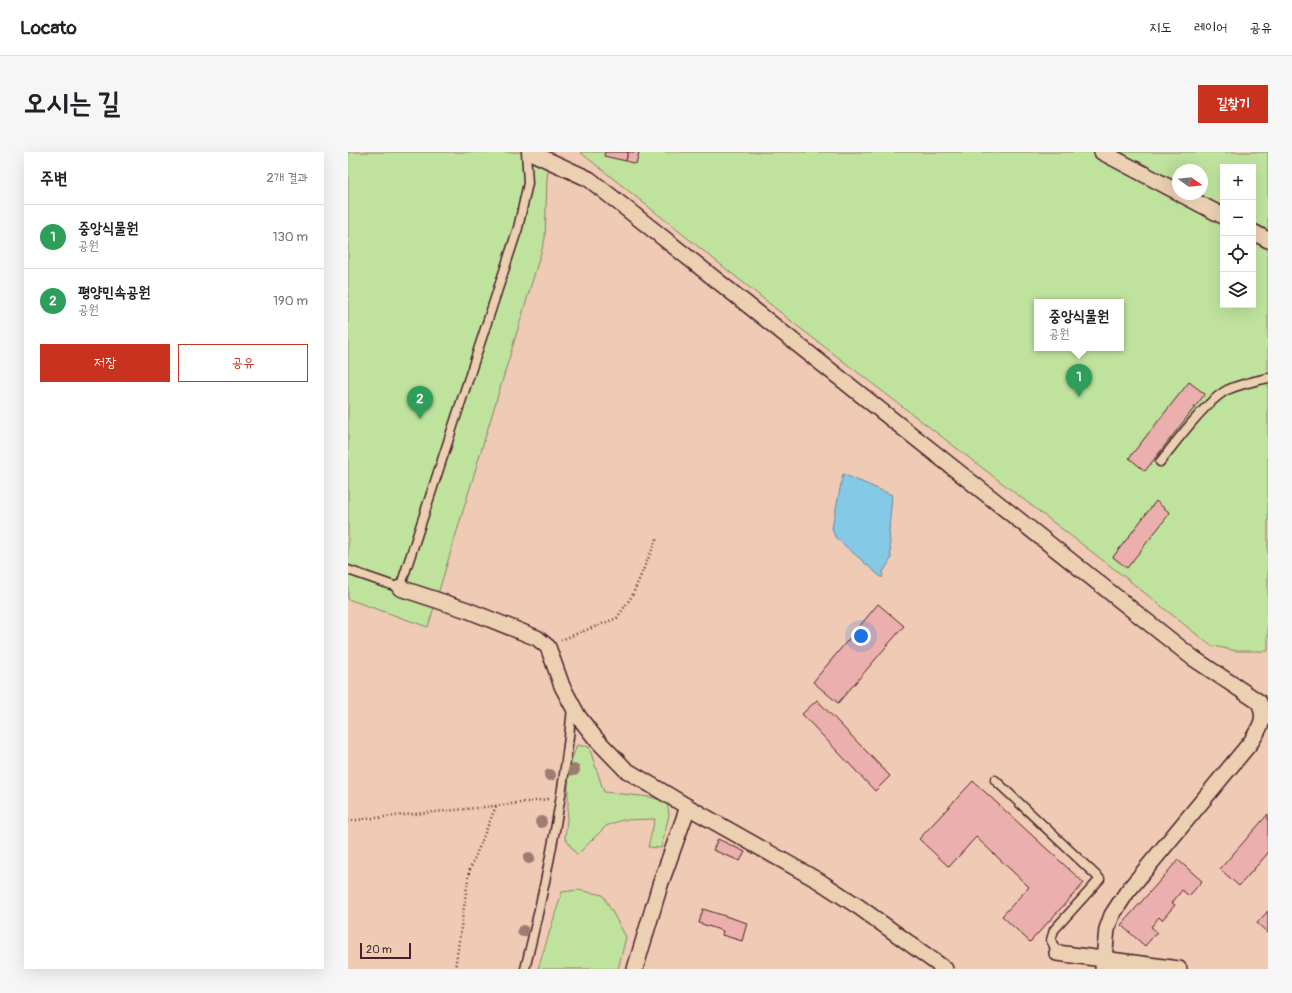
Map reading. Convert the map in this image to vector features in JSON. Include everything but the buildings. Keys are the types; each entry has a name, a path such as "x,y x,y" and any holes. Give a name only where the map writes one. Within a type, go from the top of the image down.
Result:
{"street":[{"path":"530,152 589,179 1193,658 1259,702 1266,712 1260,727 1251,742 1127,892 1112,915 1107,929 1104,964"},
{"path":"1102,152 1172,189"},
{"path":"1192,200 1220,214"},
{"path":"1256,234 1268,240"},
{"path":"400,588 467,610 537,638 546,646 555,664 562,686 573,706 596,740 626,770 819,881 858,906 945,969"},
{"path":"635,969 660,886 688,807"},
{"path":"1057,953 1104,964 1179,969"}],"lane":[{"path":"348,570 400,588 518,228 528,184 526,152"},
{"path":"1160,462 1209,404 1226,391 1245,383 1268,378"},
{"path":"525,969 541,903 568,748 573,706"},
{"path":"995,780 1100,879 1054,930 1052,940 1057,953"}],"path":[{"path":"546,646 617,618 632,596 657,538"},
{"path":"348,821 411,813 496,806 560,797"},
{"path":"455,969 469,872 496,806"}],"green space":[{"path":"348,152 550,152 547,179 545,239 428,627 348,599"},
{"path":"580,152 1268,152 1268,651 1236,651 1210,645 1126,578 800,328"},
{"path":"577,745 589,747 604,792 650,797 667,802 669,815 661,848 648,847 655,819 622,820 606,826 577,855 565,838 568,811 568,770"},
{"path":"578,890 603,895 626,937 618,969 538,969 562,892"}],"water":[{"path":"843,474 892,495 889,531 891,559 883,572 882,578 835,537 832,528"}],"place":[{"name":"중앙식물원","path":"1079,397"},
{"name":"평양민속공원","path":"420,419"}]}
